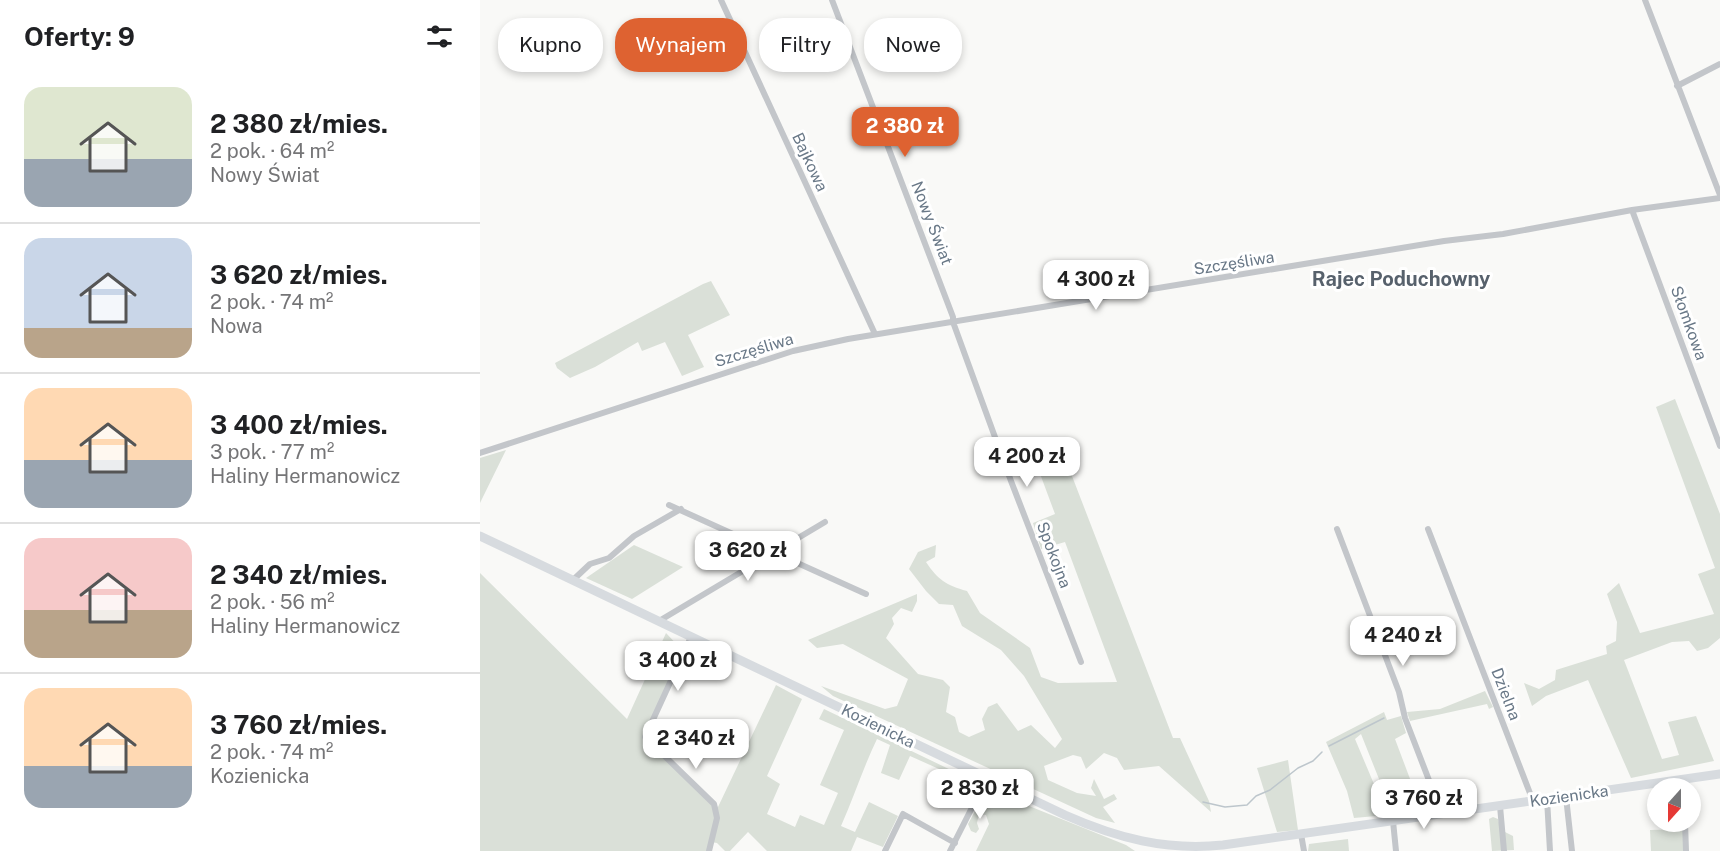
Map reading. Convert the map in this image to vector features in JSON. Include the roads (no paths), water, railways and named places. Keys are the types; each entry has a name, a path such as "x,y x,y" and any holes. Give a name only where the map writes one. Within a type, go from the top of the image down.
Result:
{"main road":[{"name":"Kozienicka","path":"480,536 1089,826 1150,848 1247,847 1301,834 1547,799 1647,788"},
{"name":"Kozienicka","path":"1701,779 1720,774"}],"street":[{"name":"Bajkowa","path":"721,0 875,334"},
{"name":"Nowy Świat","path":"832,0 949,306 953,322"},
{"path":"1645,0 1720,197"},
{"path":"1677,86 1720,64"},
{"name":"Szczęśliwa","path":"480,453 793,351 875,334 1720,197"},
{"name":"Słomkowa","path":"1632,210 1720,446"},
{"name":"Spokojna","path":"953,322 1081,662"},
{"path":"669,504 866,594"},
{"path":"573,580 590,564 609,558 634,536 681,509"},
{"path":"659,621 825,522"},
{"path":"1337,529 1399,692 1405,718 1442,814"},
{"name":"Dzielna","path":"1428,529 1533,801"},
{"path":"691,637 645,737 714,804 717,818 709,851"},
{"path":"951,851 987,778"},
{"path":"1566,797 1572,851"},
{"path":"1547,799 1550,851"},
{"path":"1500,806 1504,851"},
{"path":"885,851 903,814 955,843"},
{"path":"1394,821 1396,851"},
{"path":"1685,832 1686,851"},
{"path":"1301,834 1304,851"}],"waterway":[{"path":"1329,746 1384,718"},
{"path":"1203,802 1225,807 1247,805 1256,796 1270,790 1298,768 1313,761 1322,752"}],"district":[{"name":"Rajec Poduchowny","path":"1401,279"}]}
